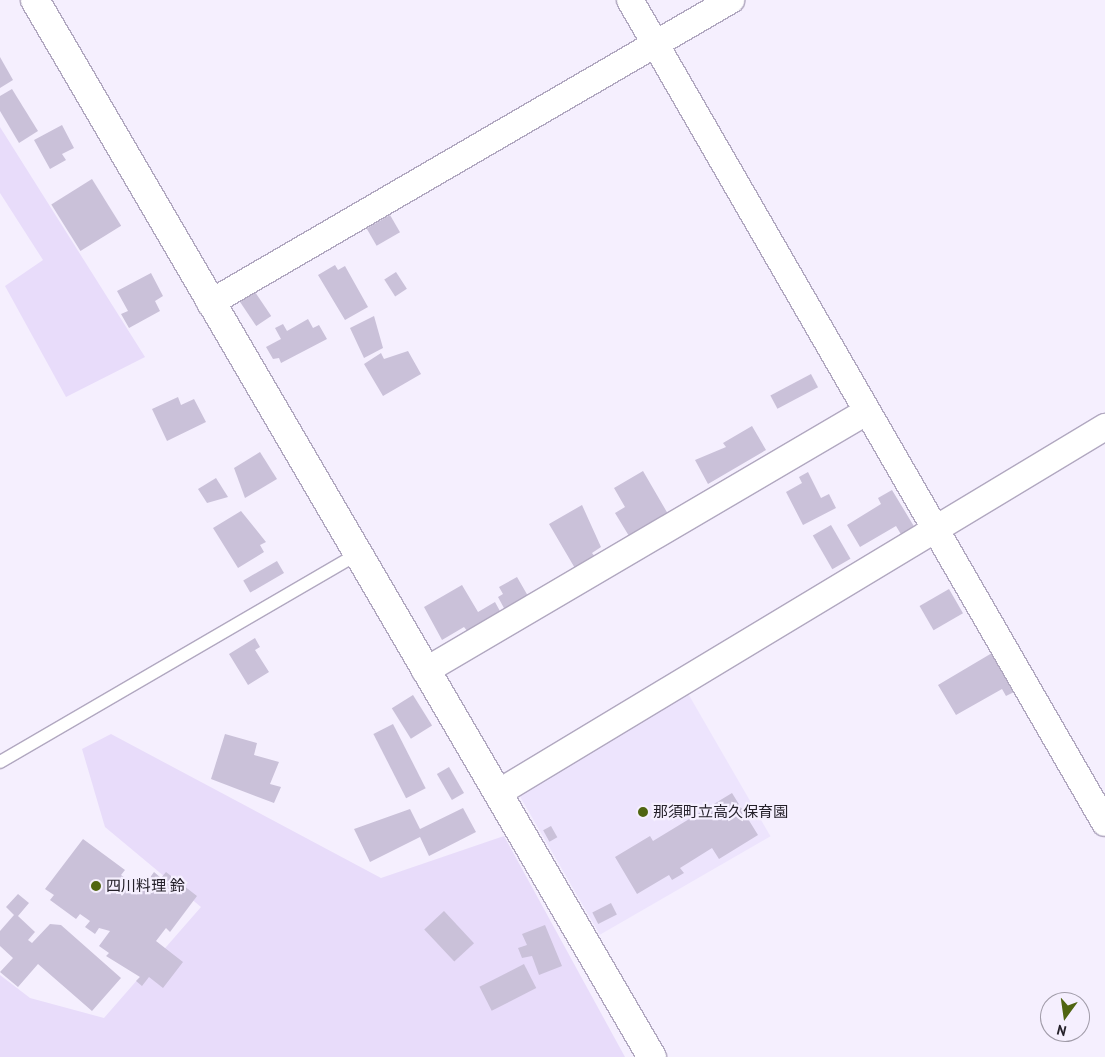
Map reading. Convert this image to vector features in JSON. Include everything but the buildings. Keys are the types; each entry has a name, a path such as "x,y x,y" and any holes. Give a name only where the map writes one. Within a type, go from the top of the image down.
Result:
{"street":[{"path":"36,0 425,672 652,1057"},
{"path":"630,0 866,412 1105,823"},
{"path":"210,303 731,0"},
{"path":"425,672 866,412"},
{"path":"498,793 934,528 1105,427"}],"lane":[{"path":"0,762 357,554"}],"shaded area":[{"path":"0,127 145,357 66,397 5,286 43,260 0,193"},
{"name":"那須町立高久保育園","path":"686,690 770,836 600,935 515,788"},
{"path":"111,734 381,878 504,836 625,1057 0,1057 0,975 30,998 104,1018 201,907 105,827 82,749"}],"place":[{"name":"那須町立高久保育園","path":"643,812"},
{"name":"四川料理 鈴","path":"96,886"}]}
